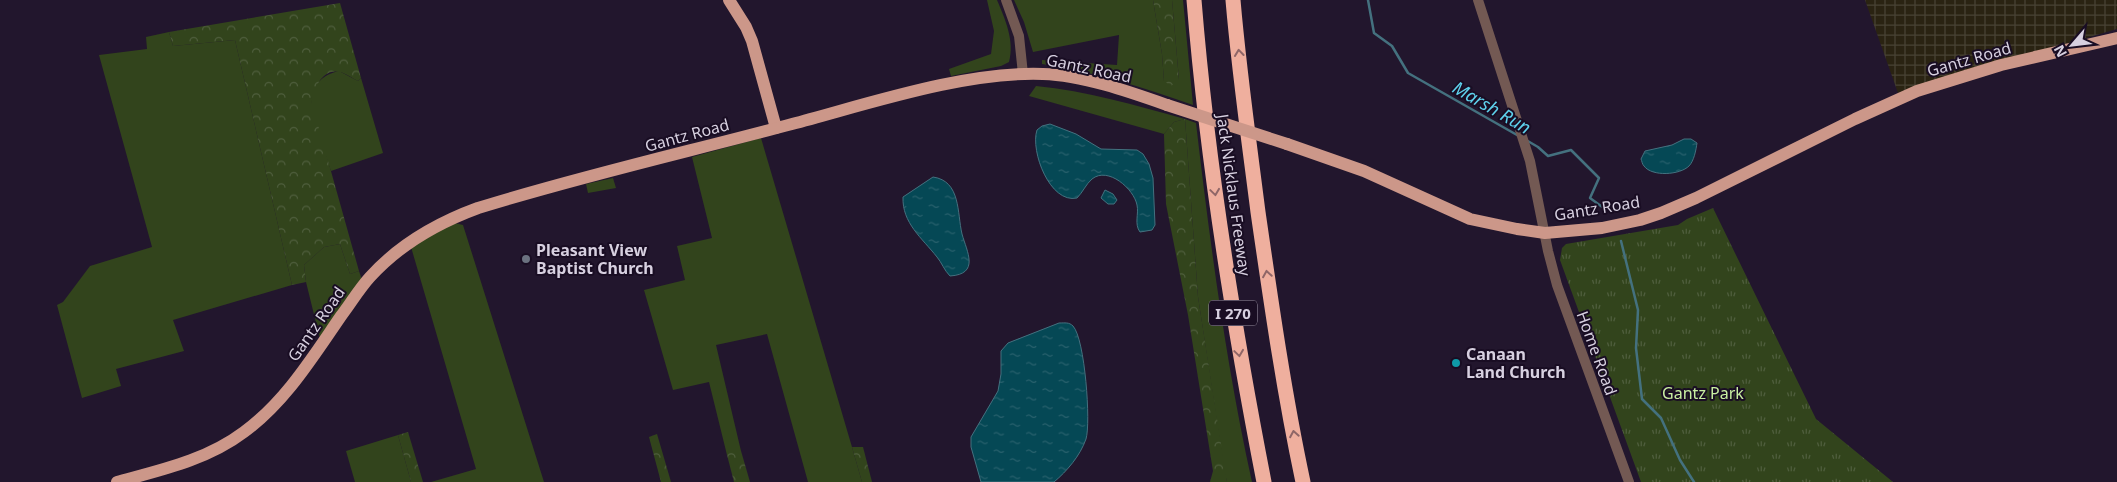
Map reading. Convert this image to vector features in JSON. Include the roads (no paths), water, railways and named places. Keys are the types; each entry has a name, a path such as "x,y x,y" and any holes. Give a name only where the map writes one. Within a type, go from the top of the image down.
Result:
{"highway":[{"name":"Jack Nicklaus Freeway","path":"1194,0 1208,144 1241,365 1264,482"},
{"name":"Jack Nicklaus Freeway","path":"1233,0 1263,248 1303,482"}],"main road":[{"path":"729,0 746,27 752,41 776,128"},
{"name":"Gantz Road","path":"118,482 198,458 245,432 273,407 295,383 369,278 391,256 431,228 465,213 501,201 932,88 960,82 1023,74 1058,75 1111,88 1287,144 1364,171 1461,216 1516,229 1545,233 1620,225 1654,215 1696,198 1855,119 1917,92 2002,65 2117,38"}],"street":[{"path":"1006,0 1019,36 1023,74"},
{"name":"Home Road","path":"1478,0 1534,176 1557,285 1629,482"}],"water":[{"path":"1050,124 1076,134 1101,149 1137,150 1143,154 1149,164 1153,178 1155,225 1152,230 1140,232 1137,226 1137,205 1135,199 1126,186 1112,177 1105,175 1092,179 1077,198 1067,198 1058,193 1044,174 1036,150 1037,130 1042,126"},
{"path":"1684,139 1691,139 1697,143 1692,161 1685,169 1673,173 1659,173 1648,170 1643,165 1641,159 1645,151 1672,145"},
{"path":"933,177 942,180 953,191 968,255 968,267 965,271 950,276 914,230 906,215 904,206 903,197"},
{"path":"1105,190 1113,194 1117,200 1114,204 1108,204 1101,198"},
{"path":"1059,323 1068,323 1073,326 1081,347 1086,381 1088,416 1086,439 1073,463 1054,482 981,482 971,447 971,437 998,391 1001,374 1001,351 1008,343"}],"waterway":[{"name":"Marsh Run","path":"1368,0 1374,33 1392,46 1408,73 1517,135"},
{"name":"Marsh Run","path":"1526,140 1548,156 1571,150 1599,178 1590,198 1605,209"},
{"name":"Marsh Run","path":"1621,241 1638,310 1636,348 1642,399 1661,418 1680,460 1694,482"}],"place":[{"name":"Pleasant View Baptist Church","path":"526,259"},
{"name":"Canaan Land Church","path":"1456,363"}],"park label":[{"name":"Gantz Park","path":"1703,393"}]}
